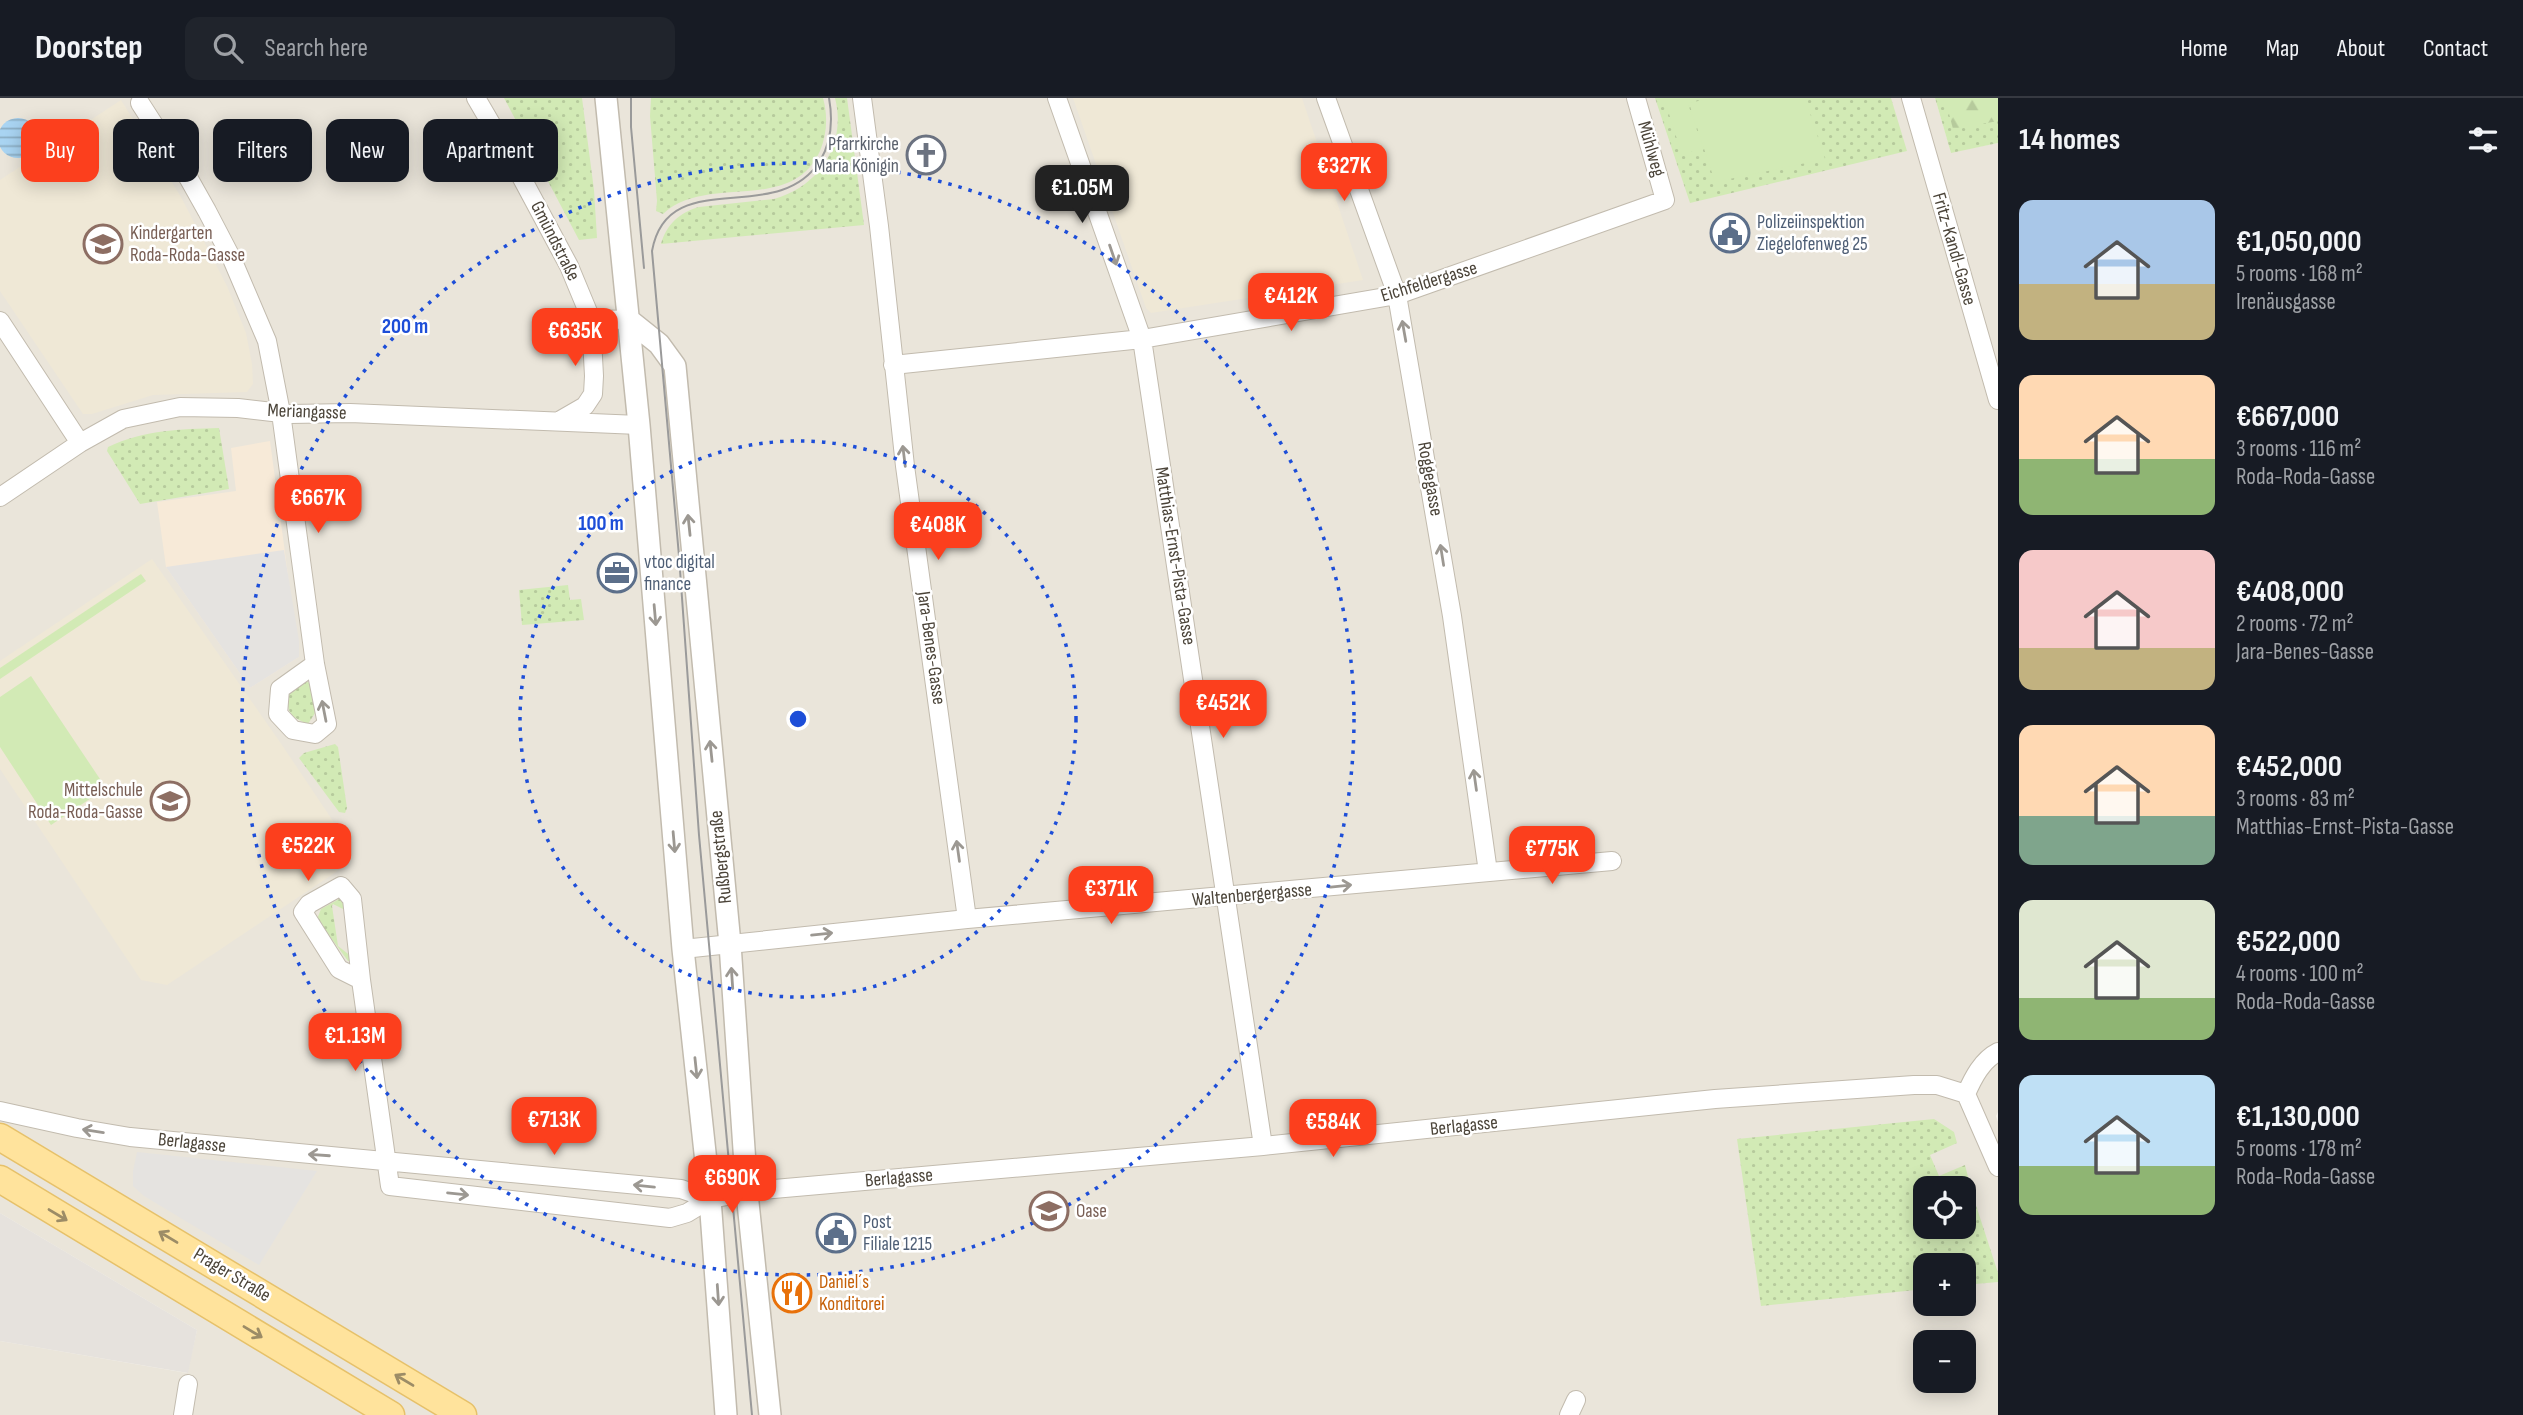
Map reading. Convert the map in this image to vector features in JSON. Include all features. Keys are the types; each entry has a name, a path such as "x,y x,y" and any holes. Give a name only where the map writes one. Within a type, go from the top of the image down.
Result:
{"main road":[{"name":"Prager Straße","path":"0,1137 463,1415"},
{"name":"Prager Straße","path":"0,1179 391,1415"}],"street":[{"name":"Gmündstraße","path":"476,98 569,266 591,319 593,394 585,406 559,421"},
{"path":"606,98 639,425 683,949 710,1199 726,1415"},
{"name":"Jara-Benes-Gasse","path":"862,98 893,365 967,919"},
{"name":"Matthias-Ernst-Pista-Gasse","path":"1058,98 1142,339 1263,1146"},
{"name":"Roggegasse","path":"1326,98 1397,295 1452,615 1488,872"},
{"name":"Mühlweg","path":"1636,98 1665,200"},
{"name":"Fritz-Kandl-Gasse","path":"1911,98 1998,400"},
{"path":"140,103 189,179 232,259 267,341 281,412 316,664"},
{"name":"Eichfeldergasse","path":"893,365 1142,339 1397,295 1665,200"},
{"path":"591,319 629,320"},
{"name":"Rußbergstraße","path":"629,320 659,344 676,366 730,944 747,1192 769,1415"},
{"path":"0,321 80,443"},
{"name":"Meriangasse","path":"0,497 80,443 123,419 180,407 639,425"},
{"name":"Waltenbergergasse","path":"683,949 967,919 1612,861"},
{"path":"362,980 339,969 303,912 309,904 341,886 352,899 387,1160"},
{"path":"1998,1052 1990,1056 1973,1077 1966,1094 1998,1167"},
{"name":"Berlagasse","path":"387,1160 390,1186 670,1218 687,1213 710,1199 747,1192 1263,1146 1737,1098 1914,1085 1937,1085 1966,1094"},
{"name":"Berlagasse","path":"0,1111 130,1137 681,1189 710,1199"},
{"path":"183,1415 188,1384"}],"shaded area":[{"path":"0,98 1935,98 1951,152 1998,143 1998,1415 0,1415 0,1341 187,1373 197,1330 0,1213"},
{"path":"1073,98 1302,98 1363,280 1151,313 1146,308"},
{"name":"Kindergarten Roda-Roda-Gasse","path":"121,100 133,119 113,119 113,182 172,182 181,197 227,286 246,333 253,384 247,392 153,395 92,414 83,414 0,291 0,180 21,166 21,182 99,182 99,119 92,119"},
{"path":"270,441 299,657 250,688 166,567 157,502 236,491 231,448"},
{"path":"284,550 299,641 299,657 250,688 166,567"},
{"name":"Mittelschule Roda-Roda-Gasse","path":"152,559 341,833 343,851 341,865 336,872 167,985 141,980 0,769 0,661"},
{"path":"137,1152 317,1171 259,1265 144,1196 133,1186"},
{"path":"0,1213 197,1330 188,1373 0,1341"}],"green space":[{"path":"504,98 582,98 594,190 597,238 579,240 548,182 558,182 558,119 515,119"},
{"path":"651,98 823,98 826,118 824,138 820,151 807,170 789,182 769,188 702,196 681,202 663,214 656,211"},
{"path":"835,98 847,98 864,225 661,244 670,225 692,209 774,199 804,185 826,161 833,147 838,115"},
{"path":"1655,98 1891,98 1907,151 1690,203"},
{"path":"1664,98 1686,98 1703,148 1682,155"},
{"path":"1712,98 1805,98 1825,159 1715,182 1689,103"},
{"path":"1935,98 1998,98 1998,143 1951,153"},
{"path":"1945,98 1998,98 1998,121 1953,129"},
{"path":"219,428 229,489 140,504 107,451 108,447 122,441 149,434"},
{"path":"141,574 146,581 0,679 0,668"},
{"path":"568,585 570,600 581,599 584,620 522,625 519,590"},
{"path":"31,676 106,788 51,825 0,747 0,697"},
{"path":"306,681 311,684 315,713 308,724 297,719 288,708 290,691"},
{"path":"335,744 338,747 347,808 345,813 339,812 299,758 304,753"},
{"path":"341,898 346,905 343,909 333,904 332,906 338,946 352,957 352,961 348,961 317,919 321,909"},
{"path":"1934,1119 1954,1132 1957,1143 1930,1155 1939,1176 1913,1176 1913,1239 1976,1239 1976,1205 1998,1273 1998,1282 1976,1284 1976,1253 1913,1253 1913,1290 1761,1306 1737,1139"},
{"path":"1965,1165 1968,1176 1939,1176"}],"water":[{"path":"22,119 21,157 18,158 4,152 0,146 -1,134 4,124"}],"tram line":[{"path":"631,98 631,127 644,268"},
{"path":"752,1415 699,835 679,556 652,251 662,225 679,209 701,202 777,191 801,181 820,161 827,146 831,122 829,98"}],"place":[{"name":"Pfarrkirche Maria Königin","path":"926,155"},
{"name":"Polizeiinspektion Ziegelofenweg 25","path":"1730,233"},
{"name":"Kindergarten Roda-Roda-Gasse","path":"103,244"},
{"name":"vtoc digital finance","path":"617,573"},
{"name":"Mittelschule Roda-Roda-Gasse","path":"170,801"},
{"name":"Oase","path":"1049,1211"},
{"name":"Post Filiale 1215","path":"836,1233"},
{"name":"Daniel´s Konditorei","path":"792,1293"}]}
